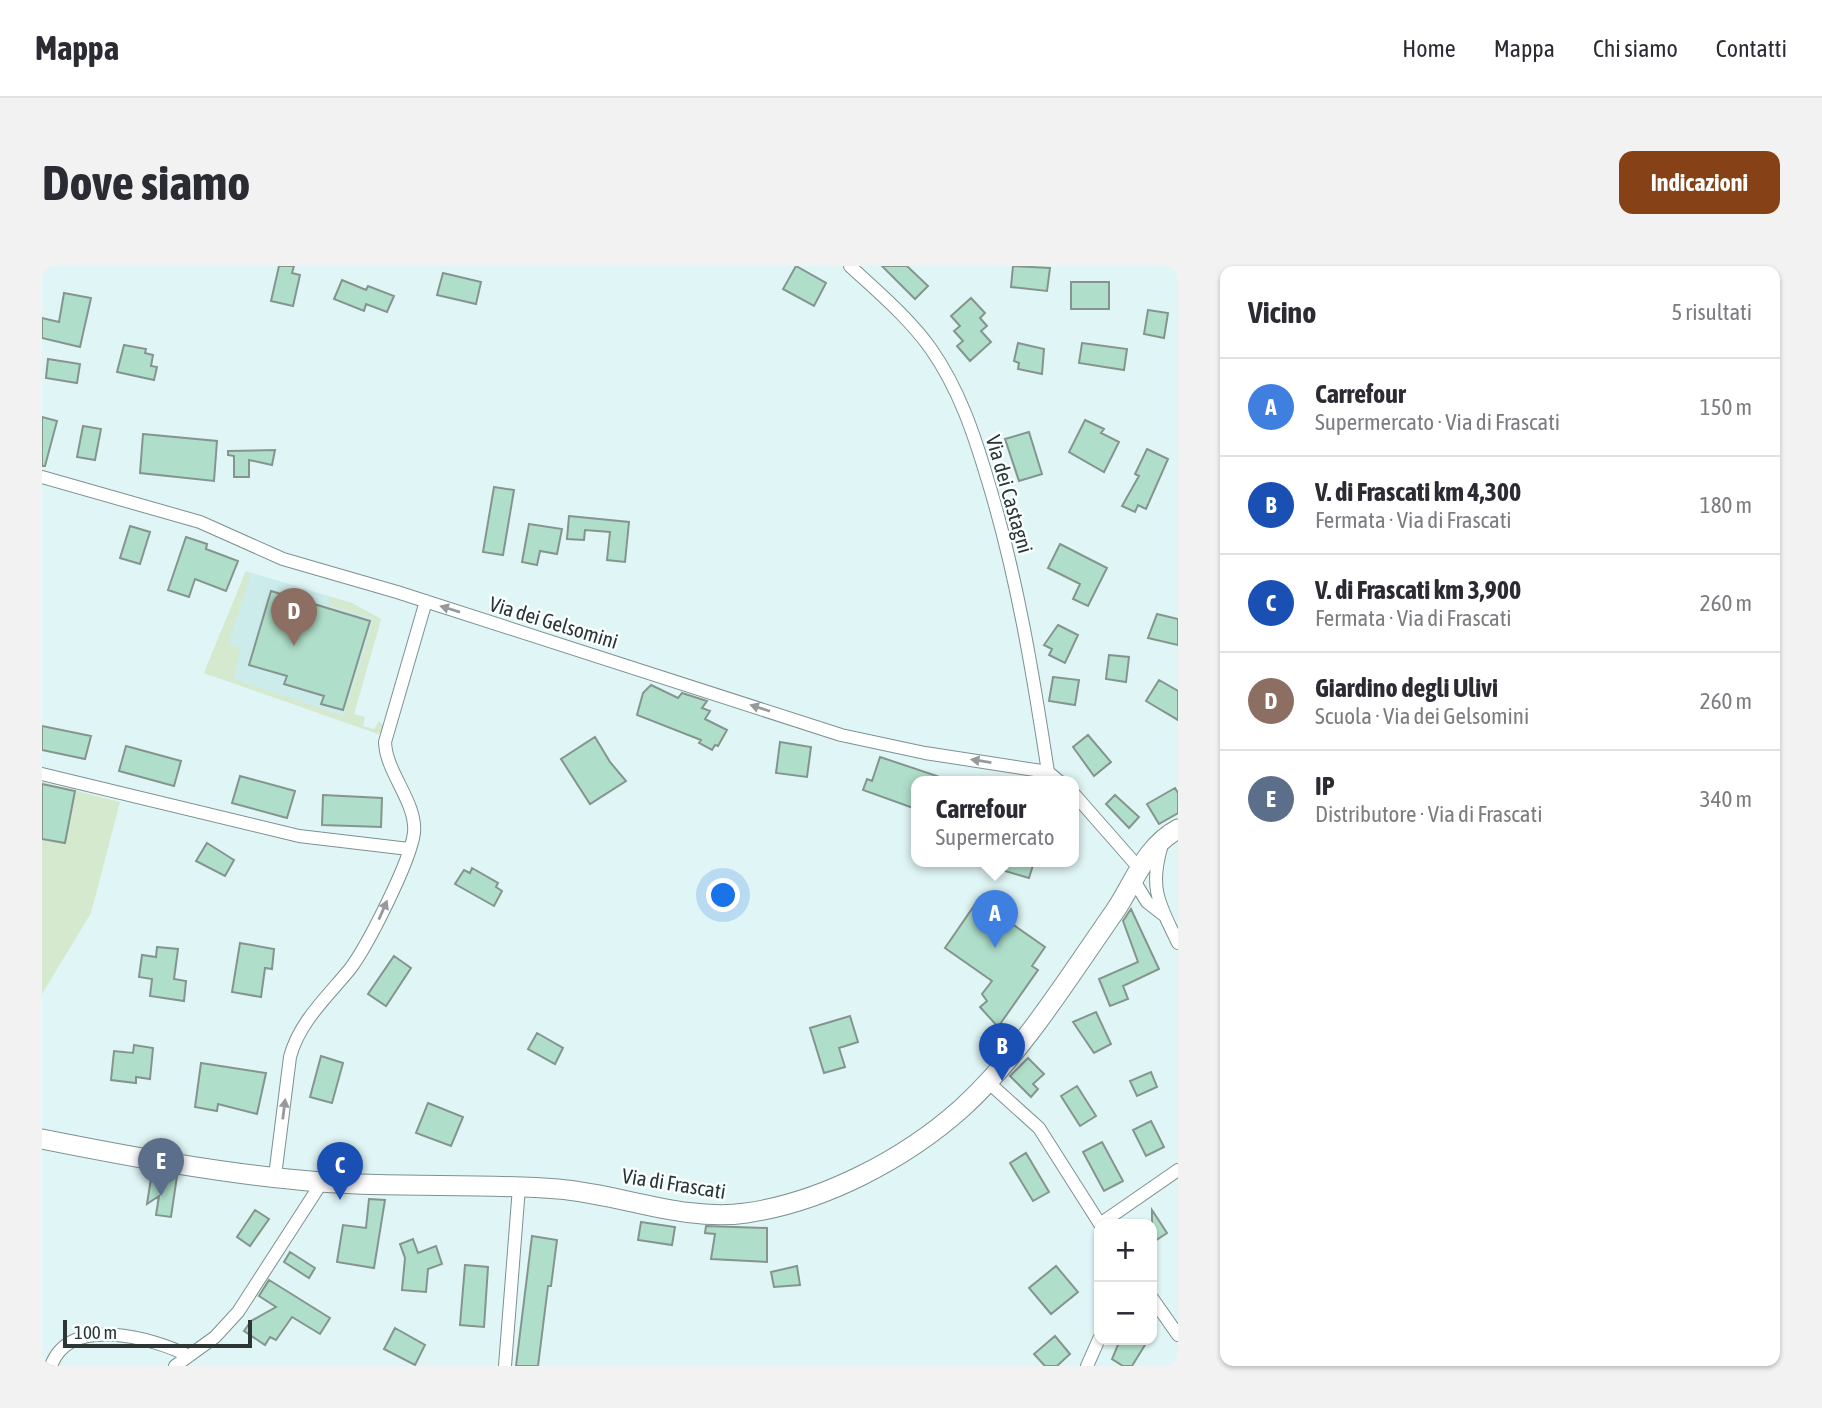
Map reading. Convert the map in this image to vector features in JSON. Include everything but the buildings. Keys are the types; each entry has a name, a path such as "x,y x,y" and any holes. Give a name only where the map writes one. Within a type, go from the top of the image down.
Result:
{"main road":[{"name":"Via di Frascati","path":"42,1139 275,1177 322,1182 519,1187 597,1194 708,1214 759,1211 792,1202 890,1161 943,1124 988,1082 1053,1000 1143,867 1170,834"}],"street":[{"name":"Via dei Castagni","path":"850,266 905,319 930,348 950,379 967,416 1007,549 1028,649 1048,772"},
{"name":"Via dei Gelsomini","path":"42,477 200,522 283,559 426,601 841,735 925,753 1048,772"},
{"path":"275,1177 290,1057 296,1041 308,1020 364,949 409,849 414,831 385,742 426,601"},
{"path":"1048,772 1053,776"},
{"path":"42,774 299,836 409,849"},
{"path":"1079,799 1143,867 1178,943"},
{"path":"1143,867 1147,902"},
{"path":"1122,901 1147,902 1166,916"},
{"path":"988,1082 1039,1128 1097,1219"},
{"path":"1107,1219 1178,1170"},
{"path":"175,1366 215,1337 238,1312 322,1182"},
{"path":"505,1366 519,1187"},
{"path":"1157,1305 1178,1335"},
{"path":"51,1366 58,1353 68,1345 107,1335 153,1340 188,1356"},
{"path":"1087,1366 1096,1345"}],"shaded area":[{"path":"246,571 352,603 381,619 351,723 204,673"}],"green space":[{"path":"246,571 250,577 228,644 240,648 234,679 344,716 374,619 328,605 330,597 352,603 381,619 354,714 365,717 363,726 374,729 379,721 383,725 382,732 378,734 204,673"},
{"path":"42,782 120,802 91,913 42,994"}],"place":[{"name":"Giardino degli Ulivi","path":"294,646"},
{"name":"Carrefour","path":"995,948"},
{"name":"V. di Frascati km 4,300","path":"1002,1081"},
{"name":"IP","path":"161,1196"},
{"name":"V. di Frascati km 3,900","path":"340,1200"}]}
